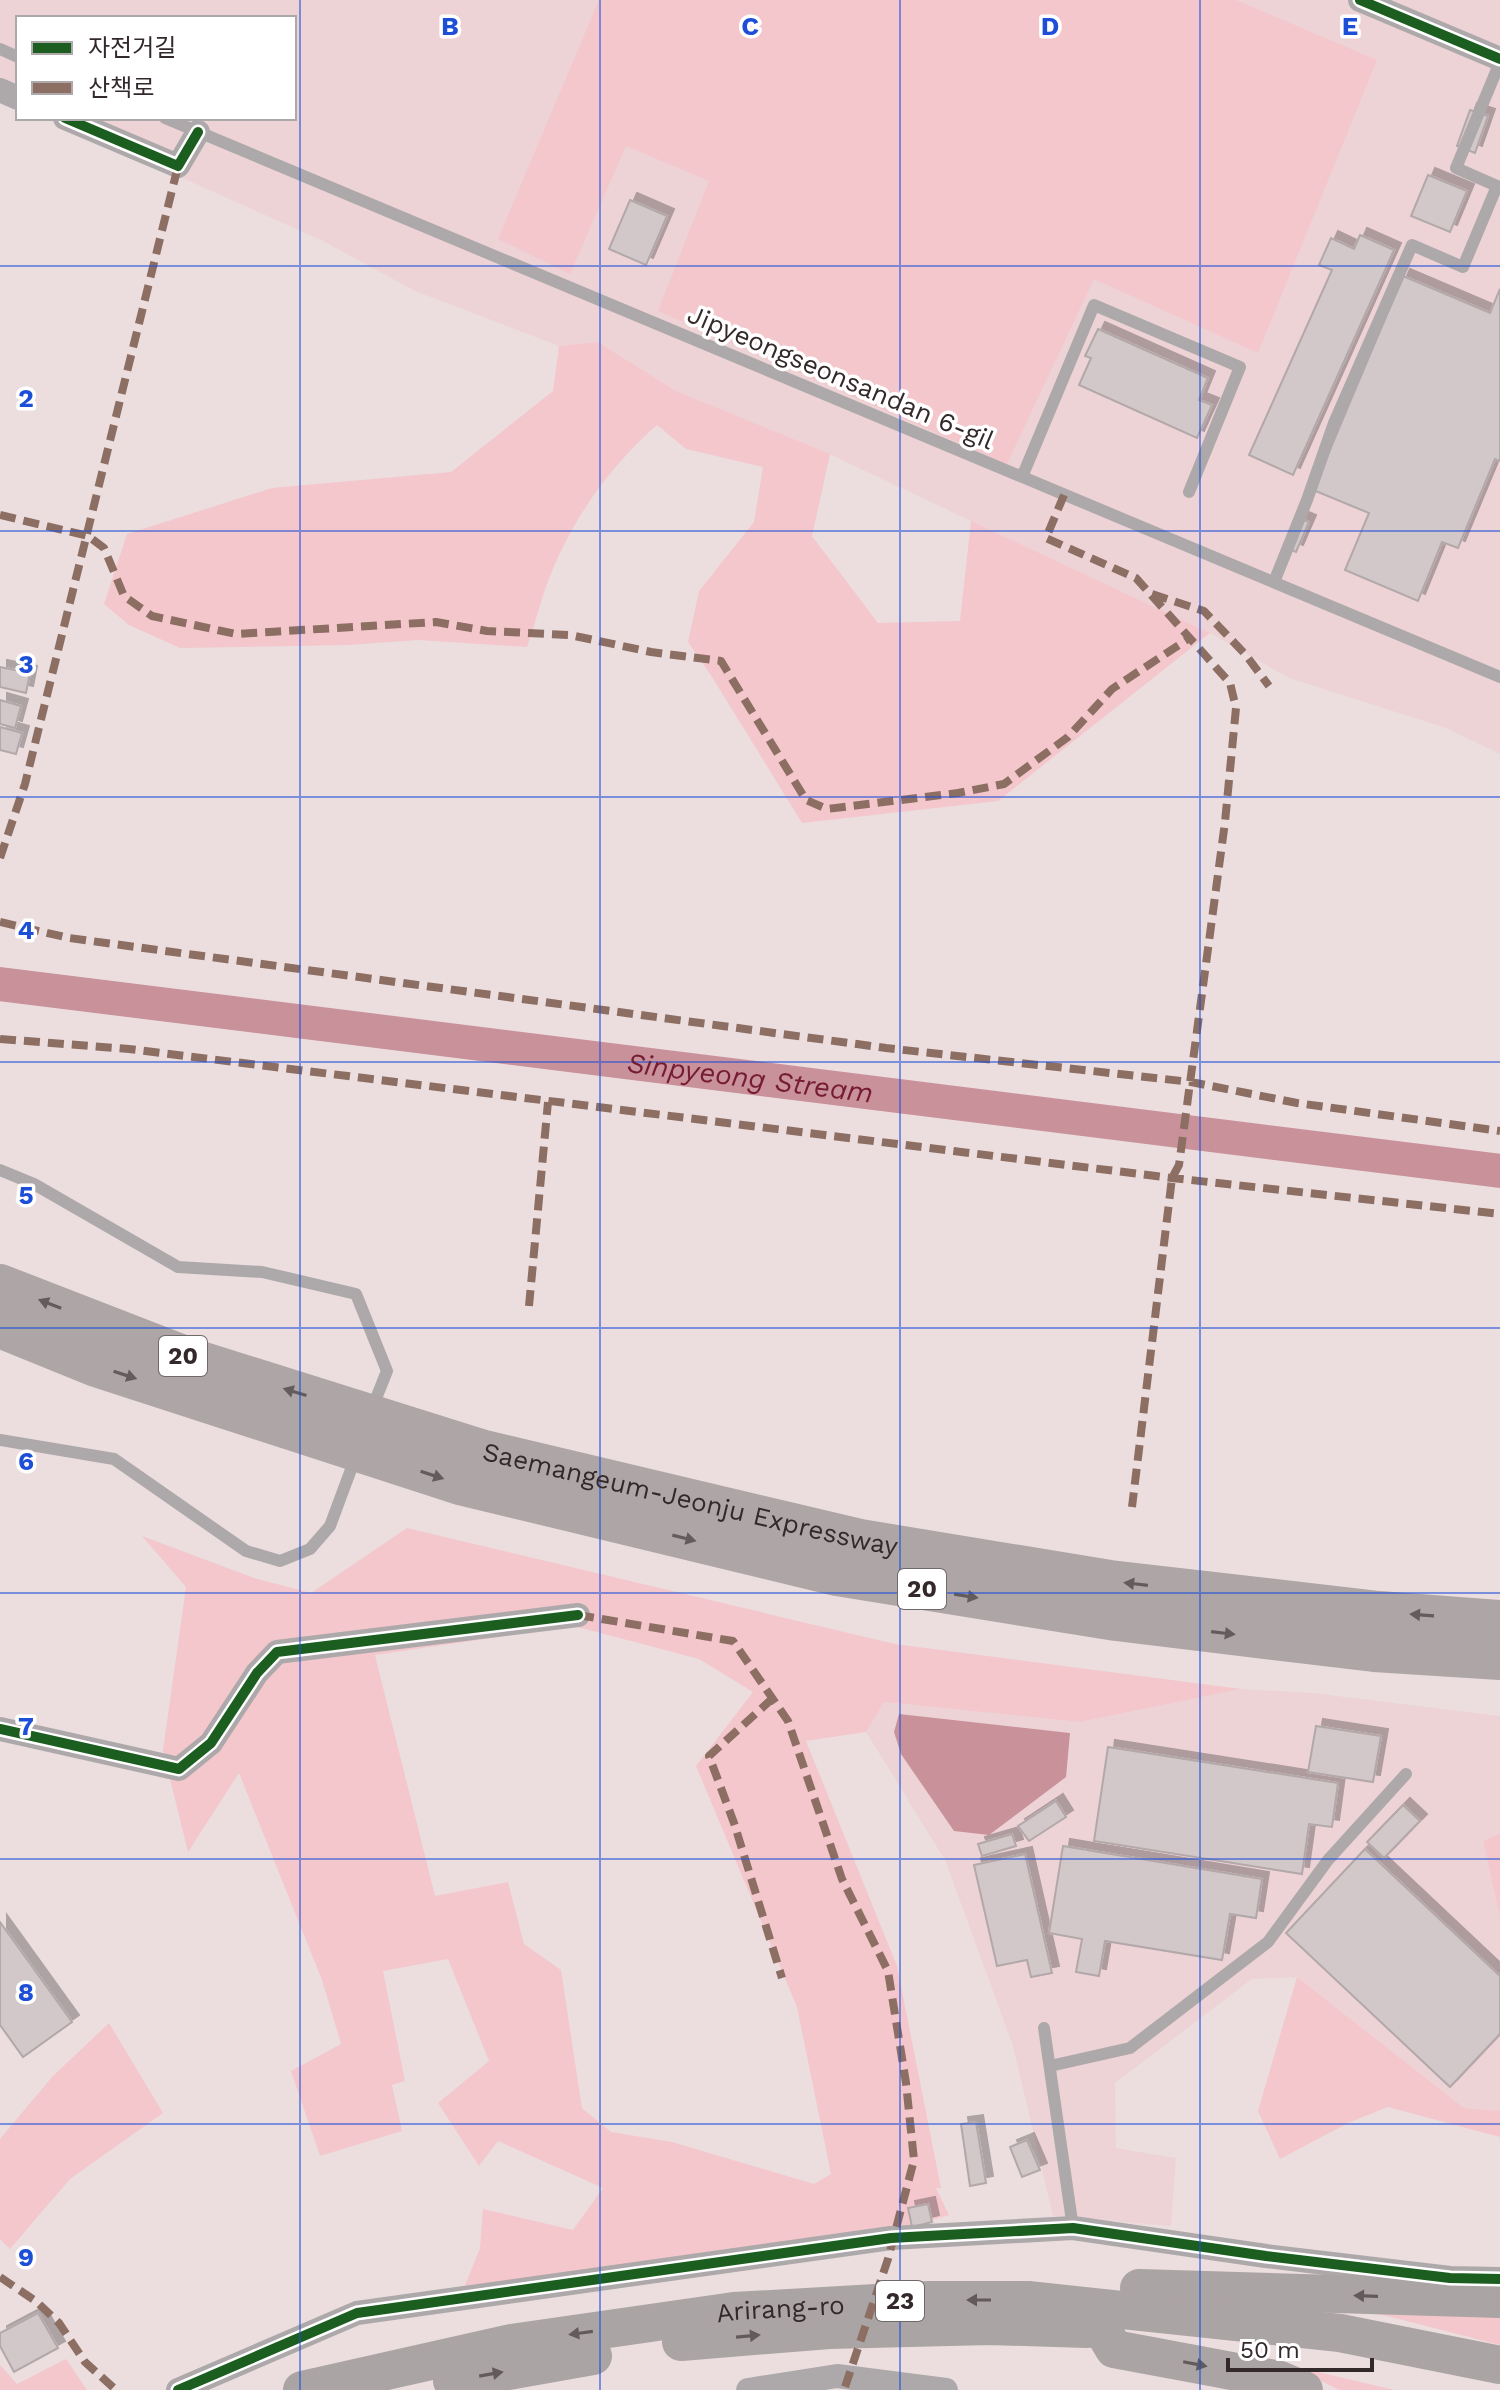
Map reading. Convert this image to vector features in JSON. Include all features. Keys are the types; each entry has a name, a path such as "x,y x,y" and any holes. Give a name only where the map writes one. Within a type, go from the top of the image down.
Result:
{"highway":[{"name":"Saemangeum-Jeonju Expressway","path":"0,1285 191,1359 363,1433 460,1484 837,1575 1116,1620 1374,1651 1500,1659"},
{"name":"Saemangeum-Jeonju Expressway","path":"0,1327 96,1366 363,1433 484,1451 860,1540 1110,1581 1379,1612 1500,1621"},
{"path":"1028,2300 1043,2284 1500,2299"},
{"name":"Arirang-ro","path":"302,2390 511,2343 734,2311 929,2300 1028,2300 1340,2333 1500,2365"},
{"name":"Arirang-ro","path":"415,2390 456,2380 676,2342 829,2330 990,2326 1102,2329 1219,2339 1346,2360 1491,2390"},
{"path":"1102,2329 1114,2349 1280,2380 1304,2390"}],"street":[{"path":"1360,0 1500,61"},
{"path":"70,120 178,166 198,132"},
{"path":"0,1729 179,1769 211,1743 257,1673 277,1652 578,1615"},
{"path":"178,2390 357,2313 891,2238 1073,2228 1450,2278 1500,2279"},
{"path":"748,2390 837,2376 946,2390"}],"lane":[{"path":"1274,582 1334,423 1412,245 1463,267 1497,186 1456,168 1500,61"},
{"name":"Jipyeongseonsandan 6-gil","path":"170,120 1500,677"},
{"path":"1022,477 1094,305 1240,367 1189,492"},
{"path":"0,1170 34,1184 178,1267 262,1272 356,1294 387,1371 330,1526 310,1549 280,1561 246,1551 114,1459 0,1440"},
{"path":"1050,2066 1130,2048 1268,1942 1328,1860 1406,1774"},
{"path":"1044,2028 1073,2228"}],"shaded area":[{"path":"0,0 1500,0 1500,754 1446,728 1289,678 1210,633 829,454 676,391 598,342 559,346 415,291 323,241 53,120 296,120 296,16 16,16 16,103 0,96"},
{"path":"599,0 1236,0 1377,60 1258,353 1094,279 1007,464 658,311 709,181 626,146 570,274 498,239"},
{"path":"598,342 676,391 830,454 812,536 878,623 960,621 971,521 1210,633 998,801 802,823 688,642 699,591 754,522 763,467 686,449 657,425 594,494 570,534 550,576 527,647 418,640 349,645 180,648 129,625 104,604 127,534 272,488 451,472 553,391 559,346"},
{"path":"407,1528 895,1644 1241,1689 1080,1722 884,1702 866,1732 806,1741 897,1966 941,2188 936,2188 949,2215 887,2233 462,2293 480,2248 483,2209 573,2230 603,2188 498,2141 479,2166 438,2103 489,2061 448,1959 383,1971 405,2081 392,2085 402,2131 320,2156 291,2071 341,2044 322,1980 239,1773 188,1852 163,1750 186,1587 142,1536 254,1578 311,1593","holes":["574,1626 699,1659 753,1692 696,1766 797,2007 831,2174 814,2184 672,2142 611,2132 582,2108 561,1970 524,1944 508,1882 435,1896 375,1655"]},
{"path":"1241,1689 1313,1693 1500,1716 1500,1833 1483,1841 1500,1917 1500,2111 1464,2108 1297,1977 1252,1979 1115,2083 1116,2148 1176,2158 1171,2226 1053,2216 1013,2046 945,1860 866,1732 883,1702 1080,1722"},
{"path":"899,1714 1070,1733 1066,1777 989,1835 954,1831 901,1754 894,1732"},
{"path":"1500,1833 1500,1917 1483,1841"},
{"path":"1297,1977 1464,2108 1500,2111 1500,2137 1388,2107 1348,2123 1280,2159 1258,2111"},
{"path":"109,2023 163,2113 70,2179 10,2249 0,2239 0,2139 52,2077"},
{"path":"1352,2307 1500,2307 1500,2345"},
{"path":"66,2359 87,2390 0,2390 0,2365 17,2384"},
{"path":"1292,2366 1395,2390 1339,2390"}],"building":[{"path":"1470,110 1488,116 1475,153 1457,146"},
{"path":"1428,175 1467,191 1450,232 1411,216"},
{"path":"630,200 667,216 646,265 609,249"},
{"path":"1360,235 1394,250 1293,475 1249,455 1332,270 1319,265 1331,238 1354,249"},
{"path":"1403,276 1490,313 1500,289 1500,461 1495,459 1458,548 1442,542 1418,601 1345,570 1369,513 1313,490"},
{"path":"1098,329 1208,378 1199,400 1212,405 1197,438 1079,385 1091,358 1085,356"},
{"path":"1297,517 1309,522 1296,552 1284,547"},
{"path":"0,667 30,673 26,693 0,687"},
{"path":"0,700 21,706 15,728 0,724"},
{"path":"0,727 22,733 16,754 0,750"},
{"path":"1316,1726 1381,1736 1373,1782 1308,1772"},
{"path":"1108,1747 1338,1783 1332,1827 1309,1824 1302,1874 1094,1841"},
{"path":"1056,1801 1066,1817 1029,1841 1018,1826"},
{"path":"1403,1805 1420,1821 1384,1858 1367,1842"},
{"path":"1012,1834 1016,1846 982,1856 978,1844"},
{"path":"1063,1846 1262,1879 1256,1918 1230,1914 1222,1960 1105,1941 1099,1976 1076,1972 1082,1939 1049,1933"},
{"path":"1365,1849 1500,1976 1500,2034 1450,2087 1286,1933"},
{"path":"1025,1854 1052,1973 1031,1977 1027,1960 997,1966 974,1865"},
{"path":"0,1922 72,2022 23,2057 0,2025"},
{"path":"976,2122 986,2183 970,2186 961,2124"},
{"path":"1027,2140 1040,2170 1022,2177 1010,2147"},
{"path":"928,2204 932,2222 912,2227 908,2208"},
{"path":"38,2313 58,2348 14,2372 0,2346 0,2333"}],"waterway":[{"name":"Sinpyeong Stream","path":"0,984 1500,1171"}],"marked path":[{"path":"0,858 25,784 178,166"},
{"path":"1064,495 1046,538 1136,578 1230,683 1236,708 1225,822 1179,1165 1172,1178 1132,1507"},
{"path":"0,515 88,536 104,548 124,596 152,616 236,634 436,622 487,631 570,635 651,652 721,661 806,800 827,809 958,793 1004,784 1068,737 1112,689 1191,637"},
{"path":"1152,594 1204,611 1245,654 1269,686"},
{"path":"0,922 69,938 886,1048 1191,1082 1297,1103 1500,1131"},
{"path":"0,1039 129,1049 1172,1178 1500,1214"},
{"path":"529,1306 548,1102"},
{"path":"578,1615 733,1641 788,1721 842,1879 888,1971 906,2083 914,2160 888,2259 844,2390"},
{"path":"773,1698 709,1756 734,1823 782,1978"},
{"path":"0,2277 37,2302 59,2323 85,2362 116,2390"}],"cycle path":[{"path":"1360,0 1500,59"},
{"path":"70,120 178,166 198,132"},
{"path":"0,1729 179,1769 211,1743 257,1673 277,1652 578,1615"},
{"path":"178,2390 357,2313 891,2238 1073,2228 1450,2278 1500,2279"}]}
